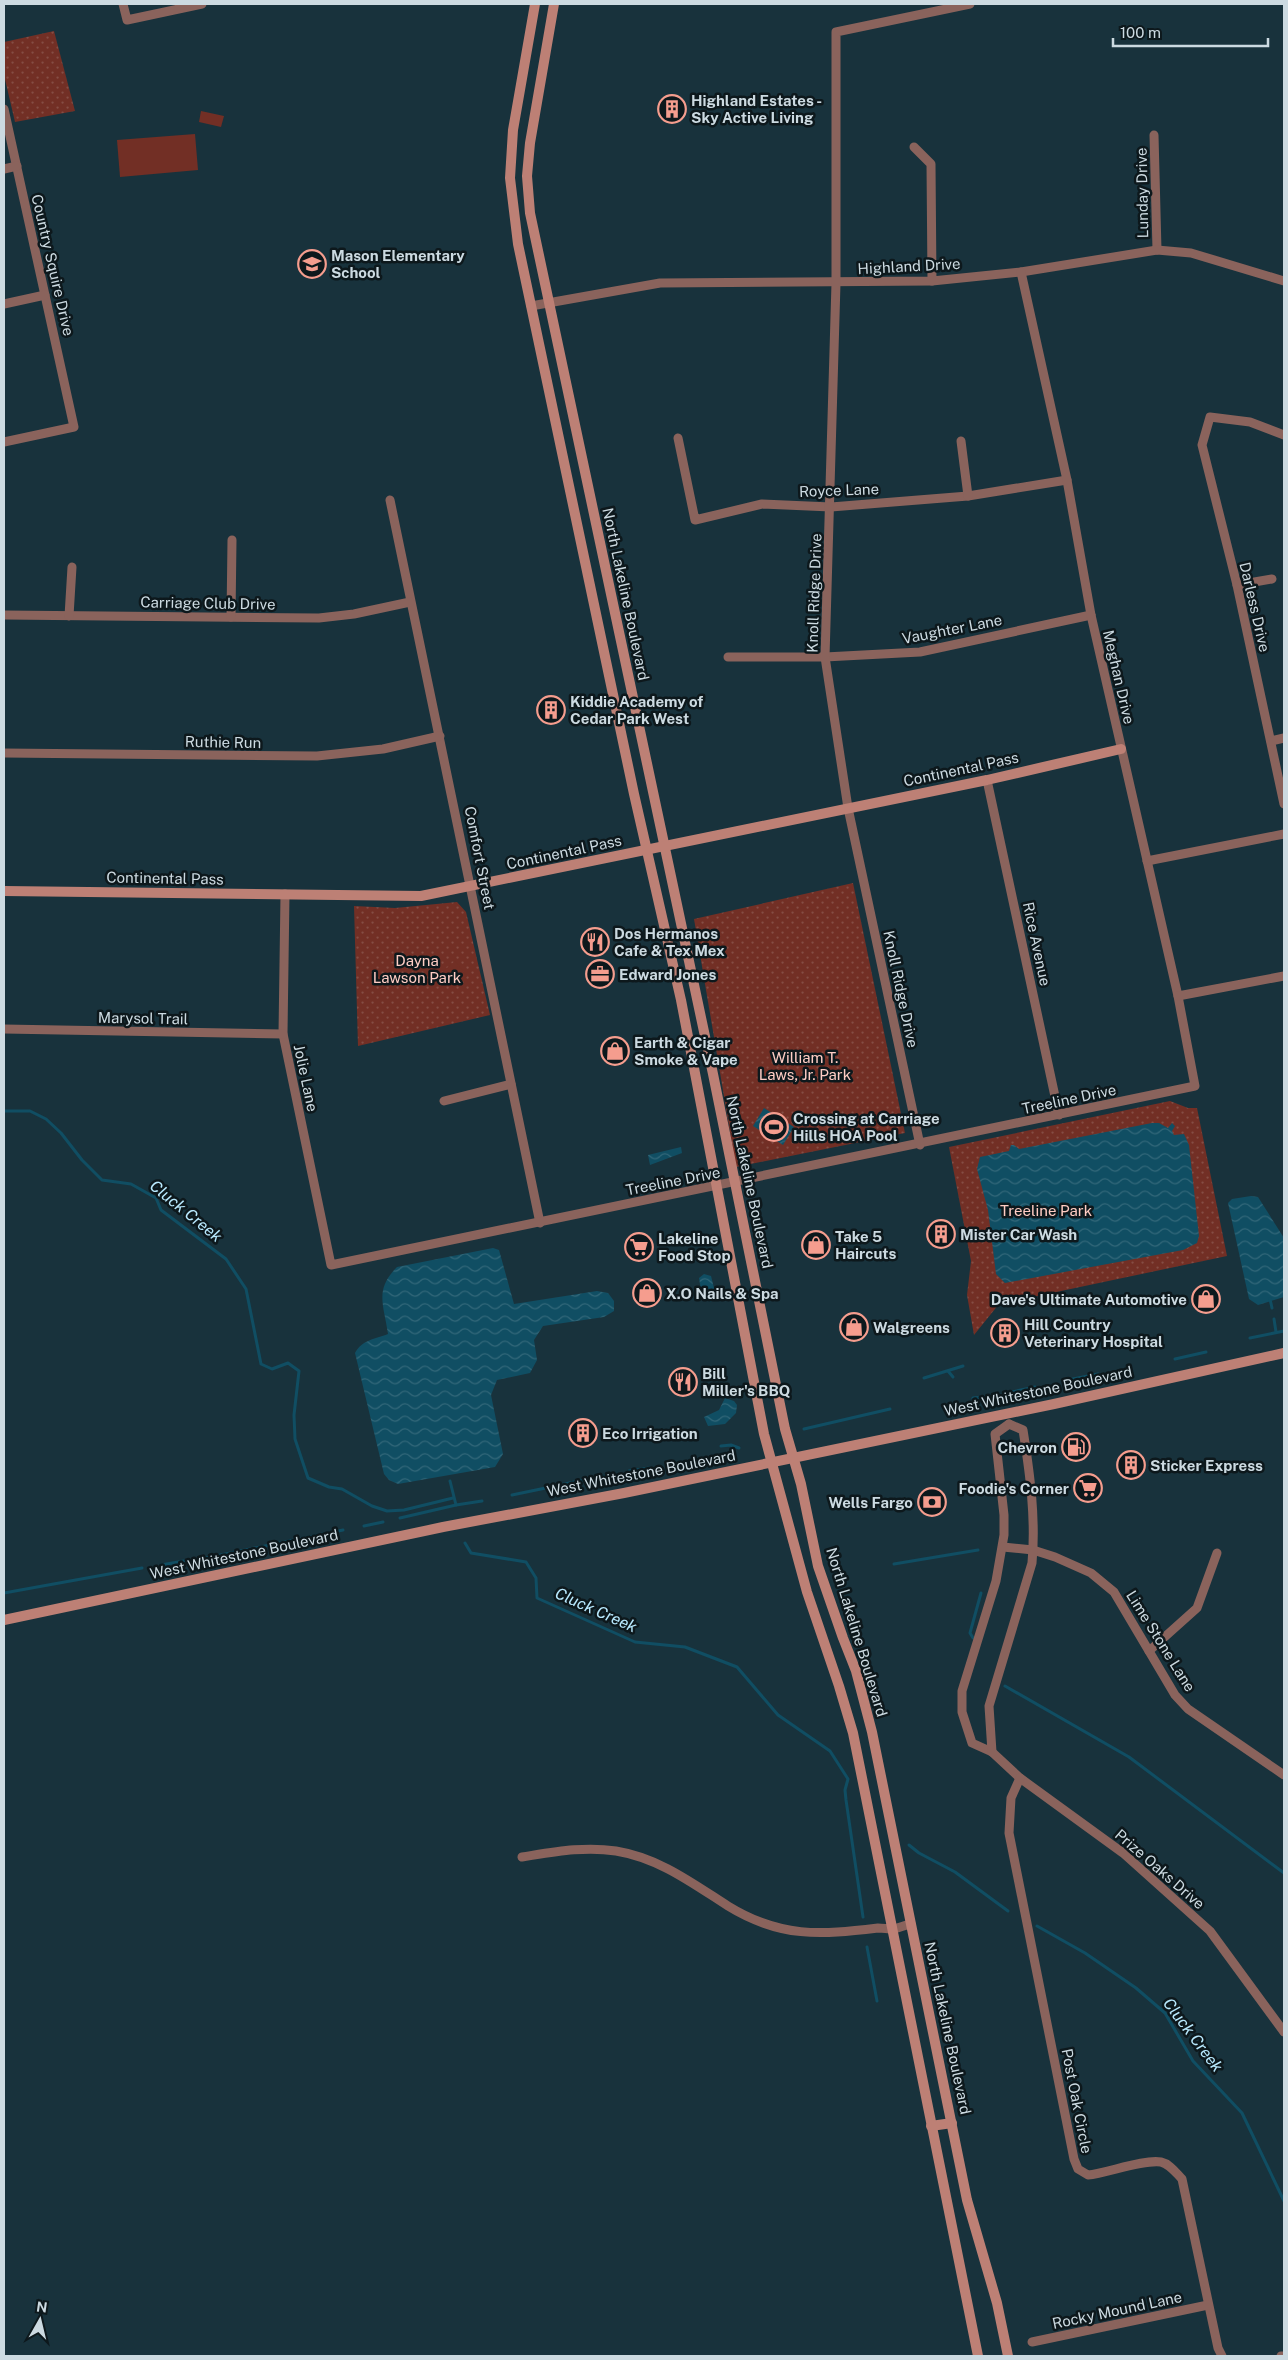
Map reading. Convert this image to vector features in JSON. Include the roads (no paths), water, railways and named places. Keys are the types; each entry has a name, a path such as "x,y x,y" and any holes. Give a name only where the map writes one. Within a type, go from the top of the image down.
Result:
{"main road":[{"path":"535,4 513,130 510,178 518,244 647,850 681,1000 764,1434 807,1592 853,1733 978,2356"},
{"name":"North Lakeline Boulevard","path":"554,4 530,143 527,176 530,214 646,757 784,1429 801,1484 818,1566 856,1671 872,1732 967,2200 997,2303 1008,2356"},
{"name":"Continental Pass","path":"4,891 420,896 988,780 1121,748"},
{"name":"West Whitestone Boulevard","path":"4,1620 443,1527 772,1462 1008,1418 1284,1353"},
{"path":"931,2126 952,2123"}],"street":[{"path":"123,4 127,20 202,4"},
{"name":"Knoll Ridge Drive","path":"920,1145 848,808 825,657 831,507 836,283 836,32 970,4"},
{"name":"Country Squire Drive","path":"4,109 74,427 4,442"},
{"name":"Lunday Drive","path":"1154,135 1157,250"},
{"path":"914,147 931,164 932,281"},
{"path":"4,169 17,166"},
{"name":"Highland Drive","path":"531,306 660,284 932,281 1022,272 1157,250 1190,253 1284,281"},
{"name":"Meghan Drive","path":"1022,272 1067,480 1091,615 1178,996 1195,1086"},
{"path":"4,304 45,295"},
{"name":"Darless Drive","path":"1284,434 1250,422 1210,417 1202,446 1237,585 1284,804"},
{"name":"Royce Lane","path":"678,438 695,520 762,504 831,507 968,496 1067,480"},
{"path":"961,441 968,496"},
{"name":"Comfort Street","path":"390,500 540,1223"},
{"path":"231,617 232,540"},
{"path":"69,616 72,567"},
{"path":"1237,585 1272,579"},
{"name":"Carriage Club Drive","path":"4,616 319,618 354,614 410,602"},
{"name":"Vaughter Lane","path":"728,657 825,657 920,652 1091,615"},
{"name":"Ruthie Run","path":"4,752 317,756 383,749 440,736"},
{"path":"1271,741 1284,738"},
{"name":"Rice Avenue","path":"988,780 1059,1115"},
{"path":"1147,861 1284,834"},
{"name":"Jolie Lane","path":"285,894 283,1034 331,1265"},
{"path":"1178,996 1284,976"},
{"name":"Marysol Trail","path":"4,1029 283,1034"},
{"path":"444,1101 511,1084"},
{"name":"Treeline Drive","path":"331,1265 920,1145 1195,1086"},
{"path":"992,1752 988,1720 989,1706 1032,1563 1033,1550 1030,1476 1023,1430 1008,1418"},
{"name":"Prize Oaks Drive","path":"1008,1418 995,1434 1004,1515 1003,1547 996,1581 966,1677 961,1702 965,1727 972,1743 992,1752 1020,1778 1123,1853 1210,1931 1284,2032"},
{"name":"Lime Stone Lane","path":"1003,1547 1033,1550 1055,1557 1091,1573 1114,1592 1175,1695 1188,1709 1284,1775"},
{"path":"1149,1651 1198,1608 1217,1553"},
{"name":"Post Oak Circle","path":"1020,1778 1011,1798 1009,1834 1074,2159 1078,2169 1088,2175 1148,2162 1162,2162 1174,2169 1182,2179 1208,2305 1218,2348 1222,2356"},
{"path":"522,1856 569,1849 617,1851 664,1866 743,1914 770,1926 822,1934 860,1932 879,1928 892,1929 911,1924"},
{"name":"Rocky Mound Lane","path":"1032,2342 1208,2305"}],"water":[{"name":"Crossing at Carriage Hills HOA Pool","path":"764,1108 794,1127 783,1145 753,1126"},
{"name":"Treeline Park","path":"1159,1123 1168,1128 1172,1123 1175,1126 1172,1131 1174,1135 1184,1134 1189,1145 1199,1236 1197,1243 1183,1250 1005,1283 996,1274 988,1210 977,1169 980,1157 1009,1151 1011,1145 1019,1149"},
{"path":"681,1147 682,1153 650,1165 648,1155"},
{"path":"1251,1196 1258,1197 1284,1238 1284,1297 1258,1305 1249,1299 1228,1203 1232,1199"},
{"path":"493,1248 499,1250 514,1304 597,1291 608,1293 614,1301 614,1311 604,1317 543,1326 534,1340 537,1360 530,1373 497,1380 491,1395 503,1454 495,1467 398,1484 389,1480 384,1474 355,1353 361,1345 388,1334 382,1298 385,1283 397,1267"},
{"path":"704,1274 711,1276 716,1296 710,1302 708,1298 702,1296 699,1278"},
{"path":"725,1398 734,1401 737,1405 736,1413 725,1424 708,1426 704,1417 719,1410"}],"waterway":[{"name":"Cluck Creek","path":"4,1111 30,1111 46,1119 61,1133 82,1160 102,1180 131,1184 156,1198 161,1210 226,1259 246,1289 261,1364 272,1369 288,1363 299,1371 294,1415 295,1439 308,1478 329,1487 342,1489 372,1506 387,1511 404,1510 453,1498"},
{"path":"1270,1299 1272,1308"},
{"path":"1274,1319 1276,1332"},
{"path":"1250,1338 1284,1331"},
{"path":"1175,1359 1206,1352"},
{"path":"924,1378 963,1366"},
{"path":"948,1371 953,1377"},
{"path":"1068,1380 1098,1374"},
{"path":"1012,1392 1035,1387"},
{"path":"973,1398 994,1396"},
{"path":"804,1429 890,1409"},
{"path":"721,1446 731,1445 739,1448"},
{"path":"629,1471 650,1468"},
{"path":"601,1477 611,1475"},
{"path":"512,1495 584,1480"},
{"path":"450,1481 456,1505"},
{"path":"400,1518 482,1501"},
{"path":"364,1526 383,1522"},
{"path":"201,1559 343,1530"},
{"name":"Cluck Creek","path":"465,1543 471,1553 526,1562 536,1578 537,1598 635,1642 685,1647 737,1667 778,1715 830,1751 848,1779 845,1790 846,1800 863,1917"},
{"path":"894,1564 978,1550"},
{"path":"161,1565 184,1561"},
{"path":"4,1593 142,1568"},
{"path":"973,1638 970,1633 981,1593"},
{"path":"1005,1686 1129,1757 1284,1873"},
{"name":"Cluck Creek","path":"909,1845 919,1853 955,1872 1008,1911"},
{"name":"Cluck Creek","path":"1037,1926 1085,1953 1136,1988 1165,2013 1193,2061 1242,2113 1284,2201"},
{"path":"867,1947 877,2001"}],"place":[{"name":"Highland Estates - Sky Active Living","path":"672,109"},
{"name":"Mason Elementary School","path":"312,264"},
{"name":"Kiddie Academy of Cedar Park West","path":"551,710"},
{"name":"Dos Hermanos Cafe & Tex Mex","path":"595,942"},
{"name":"Edward Jones","path":"600,974"},
{"name":"Earth & Cigar Smoke & Vape","path":"615,1051"},
{"name":"Crossing at Carriage Hills HOA Pool","path":"774,1127"},
{"name":"Mister Car Wash","path":"941,1234"},
{"name":"Take 5 Haircuts","path":"816,1245"},
{"name":"Lakeline Food Stop","path":"639,1247"},
{"name":"X.O Nails & Spa","path":"647,1293"},
{"name":"Dave's Ultimate Automotive","path":"1206,1299"},
{"name":"Walgreens","path":"854,1327"},
{"name":"Hill Country Veterinary Hospital","path":"1005,1333"},
{"name":"Bill Miller's BBQ","path":"683,1382"},
{"name":"Eco Irrigation","path":"583,1433"},
{"name":"Chevron","path":"1076,1447"},
{"name":"Sticker Express","path":"1131,1465"},
{"name":"Foodie's Corner","path":"1088,1488"},
{"name":"Wells Fargo","path":"932,1502"}],"park label":[{"name":"Dayna Lawson Park","path":"417,968"},
{"name":"William T. Laws, Jr. Park","path":"805,1066"}]}
